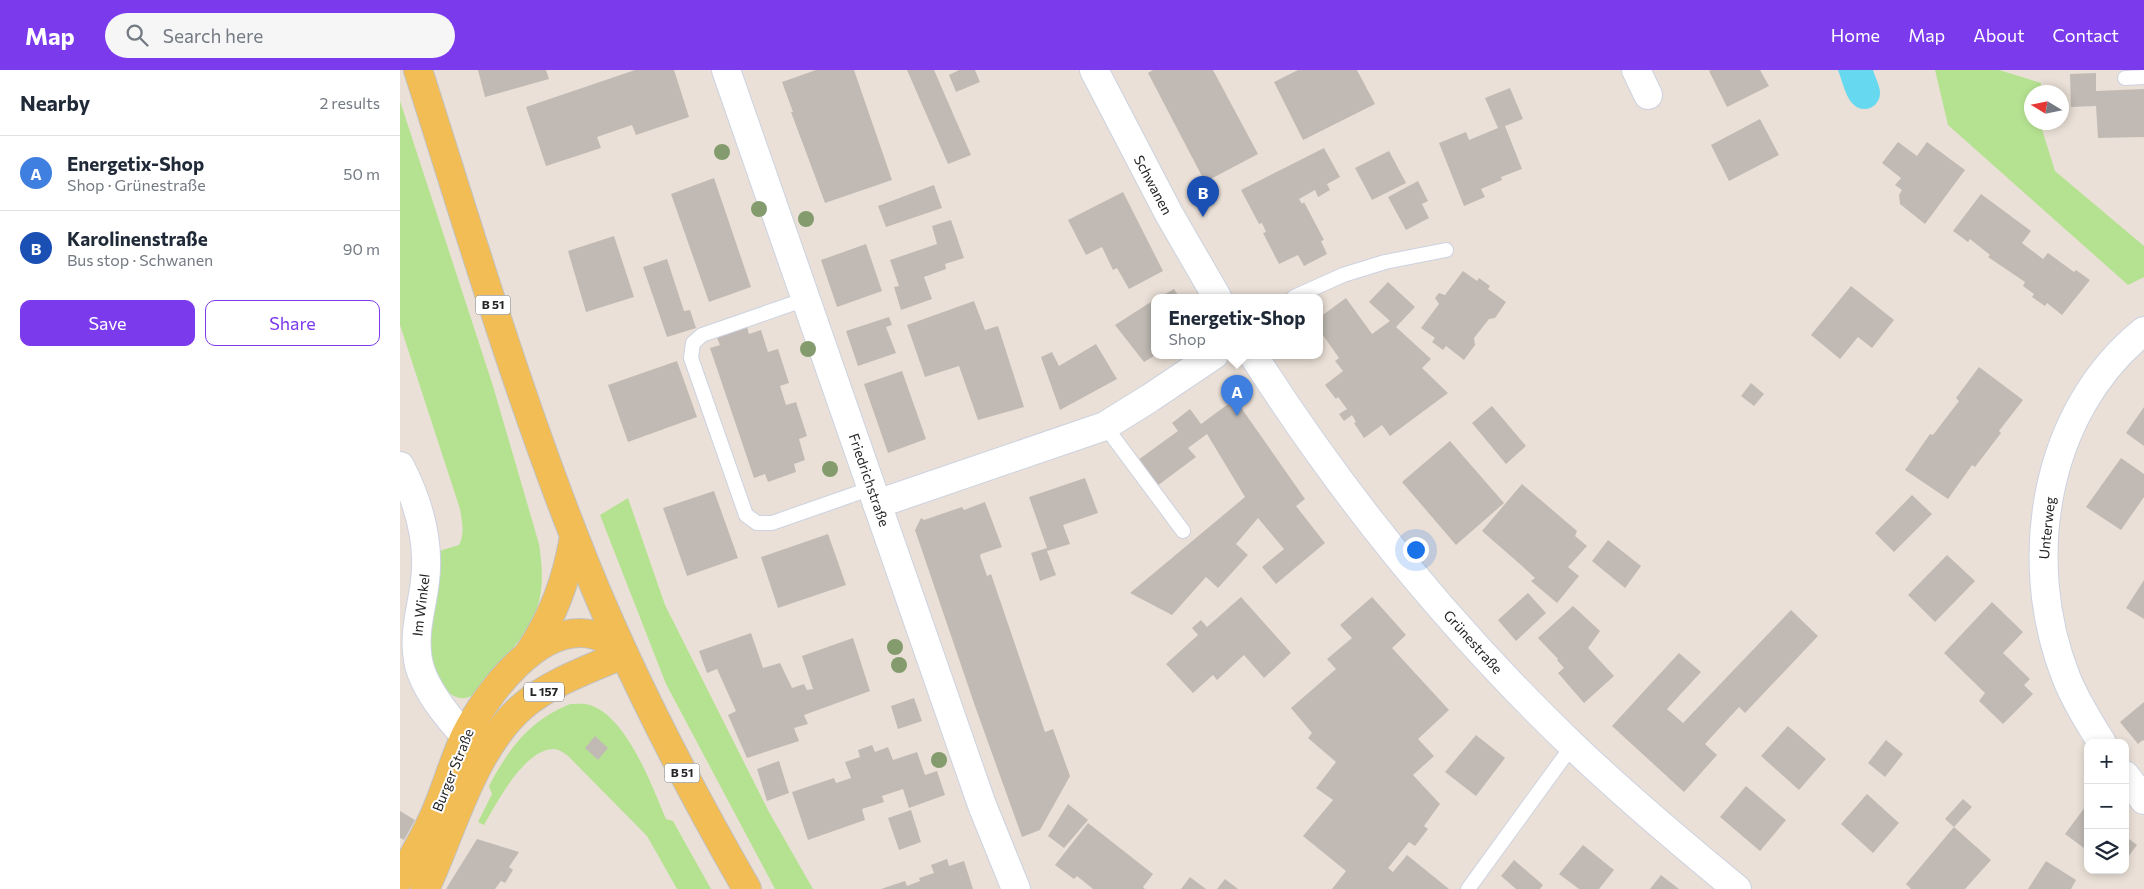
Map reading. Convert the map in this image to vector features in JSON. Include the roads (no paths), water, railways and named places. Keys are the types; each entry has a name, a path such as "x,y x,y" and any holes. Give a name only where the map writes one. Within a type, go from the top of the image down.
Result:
{"main road":[{"name":"B 51","path":"418,70 498,321 574,537 624,654 669,748 747,889"},
{"path":"527,656 559,600 568,569 574,537"},
{"name":"Burger Straße","path":"400,878 428,828 465,737 477,714 508,674 527,656 561,636 578,633 595,635 611,642 624,654 563,682 535,698 523,706 504,726 484,756 466,790 425,889"}],"street":[{"name":"Friedrichstraße","path":"726,70 982,805 1016,889"},
{"name":"Schwanen","path":"1094,70 1166,208 1215,294"},
{"path":"1636,70 1648,95"},
{"name":"Unterweg","path":"2100,739 2066,678 2046,608 2043,564 2046,522 2058,458 2072,422 2104,370 2144,331"},
{"path":"875,496 1105,426 1208,359"},
{"name":"Grünestraße","path":"1256,359 1341,482 1405,564 1498,670 1572,746 1689,850 1737,889"},
{"name":"Im Winkel","path":"400,466 412,488 421,518 426,547 425,581 417,617 418,662 427,684 465,737 484,756"},
{"path":"2129,781 2144,800"}],"lane":[{"path":"2125,78 2144,77"},
{"path":"1301,294 1343,275 1385,262 1446,250"},
{"path":"806,299 702,335 693,342 691,358 724,456 746,515 757,523 772,523 875,496"},
{"path":"1105,426 1183,531"},
{"path":"1468,889 1572,746"}],"water":[{"path":"1838,70 1873,70 1880,90 1877,103 1865,109 1856,107 1847,96"}],"place":[{"name":"Karolinenstraße","path":"1203,217"},
{"name":"Energetix-Shop","path":"1237,416"}]}
